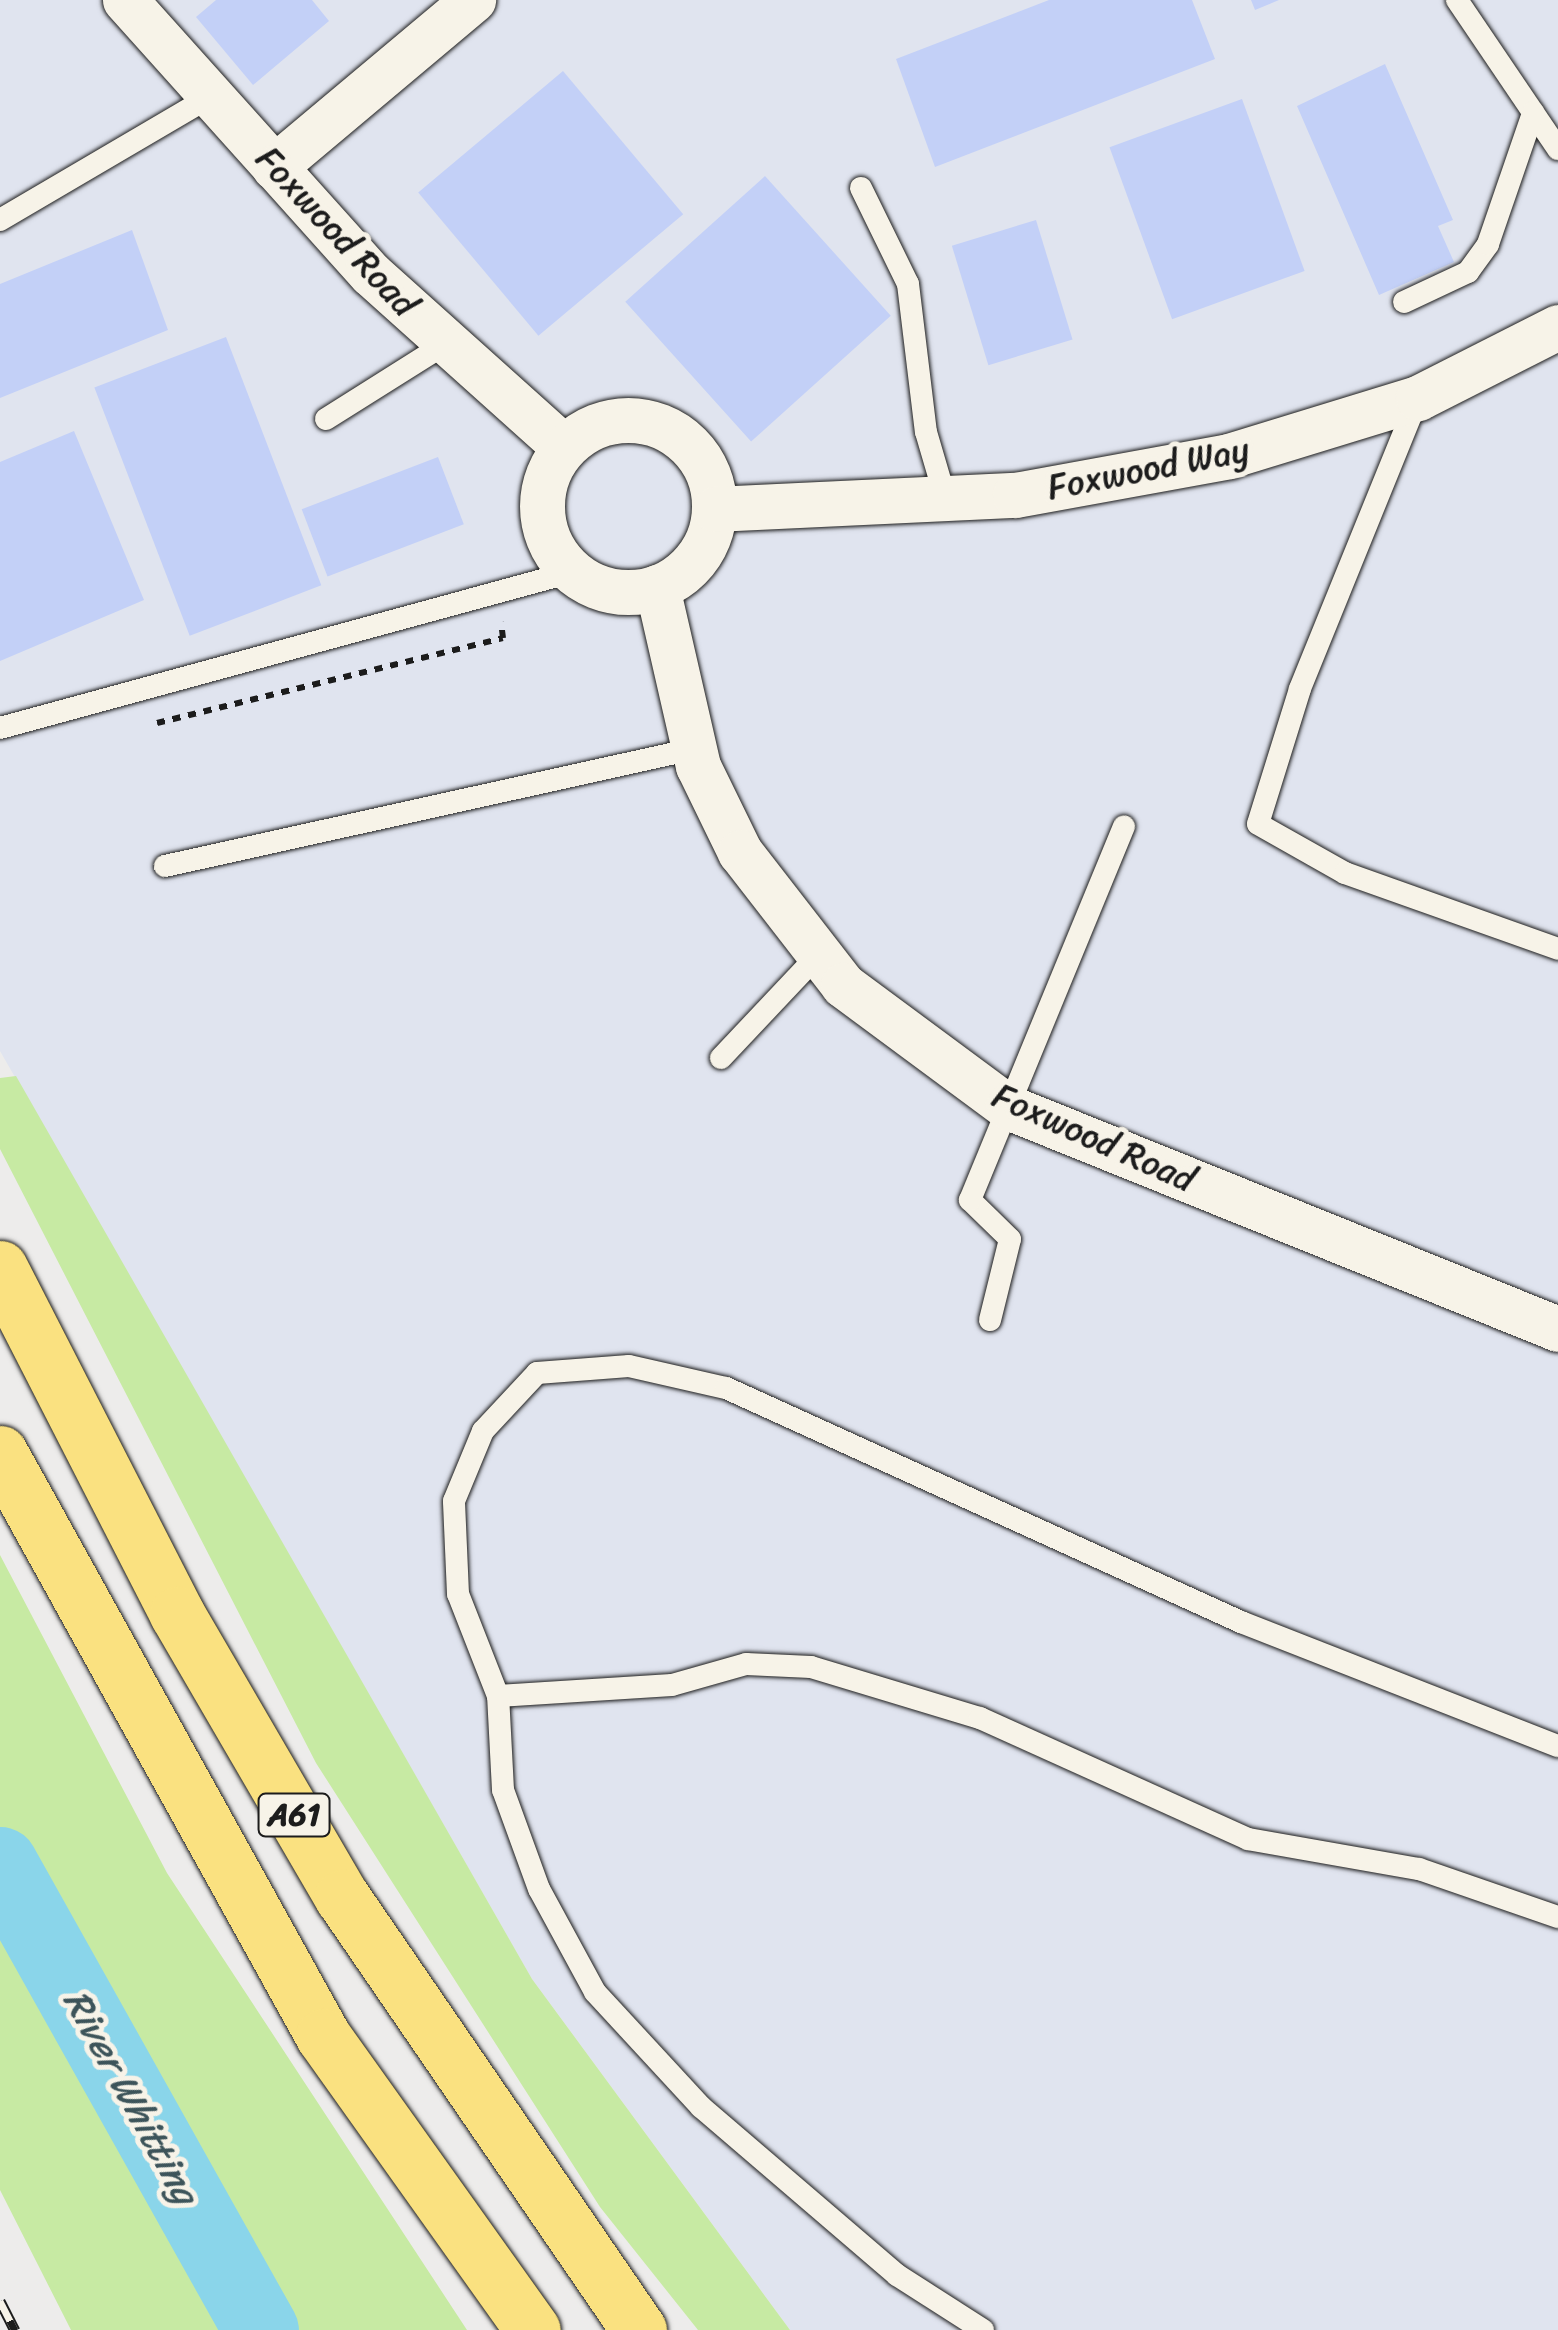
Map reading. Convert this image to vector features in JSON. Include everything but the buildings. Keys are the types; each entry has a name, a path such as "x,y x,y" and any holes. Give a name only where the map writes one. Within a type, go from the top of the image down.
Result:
{"highway":[{"name":"A61","path":"0,1268 176,1614 342,1897 640,2330"},
{"name":"A61","path":"0,1452 324,2036 533,2330"}],"street":[{"name":"Foxwood Road","path":"125,0 274,167 445,344 564,446"},
{"path":"274,167 473,0"},
{"name":"Foxwood Way","path":"714,509 1015,495 1229,456 1418,398 1558,327"},
{"path":"617,419 647,421 696,453 714,509 698,556 657,586 612,591 572,572 554,550 542,510 564,446 617,419"},
{"name":"Foxwood Road","path":"657,586 693,749 740,852 843,985 1008,1106 1558,1329"}],"lane":[{"path":"1457,0 1558,150"},
{"path":"0,220 212,96"},
{"path":"1404,302 1468,272 1488,244 1533,113"},
{"path":"860,188 908,284 926,432 945,497"},
{"path":"326,419 445,344"},
{"path":"1418,398 1300,689 1258,824 1345,873 1558,949"},
{"path":"0,728 572,572"},
{"path":"165,866 693,749"},
{"path":"990,1320 1010,1239 970,1200 1124,826"},
{"path":"721,1058 820,954"},
{"path":"983,2330 897,2276 701,2107 595,1992 539,1889 503,1790 498,1696 458,1594 454,1501 482,1431 537,1372 629,1366 726,1388 1241,1622 1558,1746"},
{"path":"498,1696 672,1685 746,1664 811,1666 980,1718 1248,1840 1419,1869 1558,1917"}],"path":[{"path":"135,728 503,638 499,594"}],"shaded area":[{"path":"0,0 1558,0 1558,2330 790,2330 532,1979 0,1051"}],"green space":[{"path":"16,1076 532,1979 790,2330 698,2330 600,2207 316,1763 0,1149 0,1078"},
{"path":"0,1555 167,1873 467,2330 71,2330 0,2190"}],"waterway":[{"name":"River Whitting","path":"0,1864 261,2330"}],"railway":[{"path":"0,2301 15,2330"}]}
